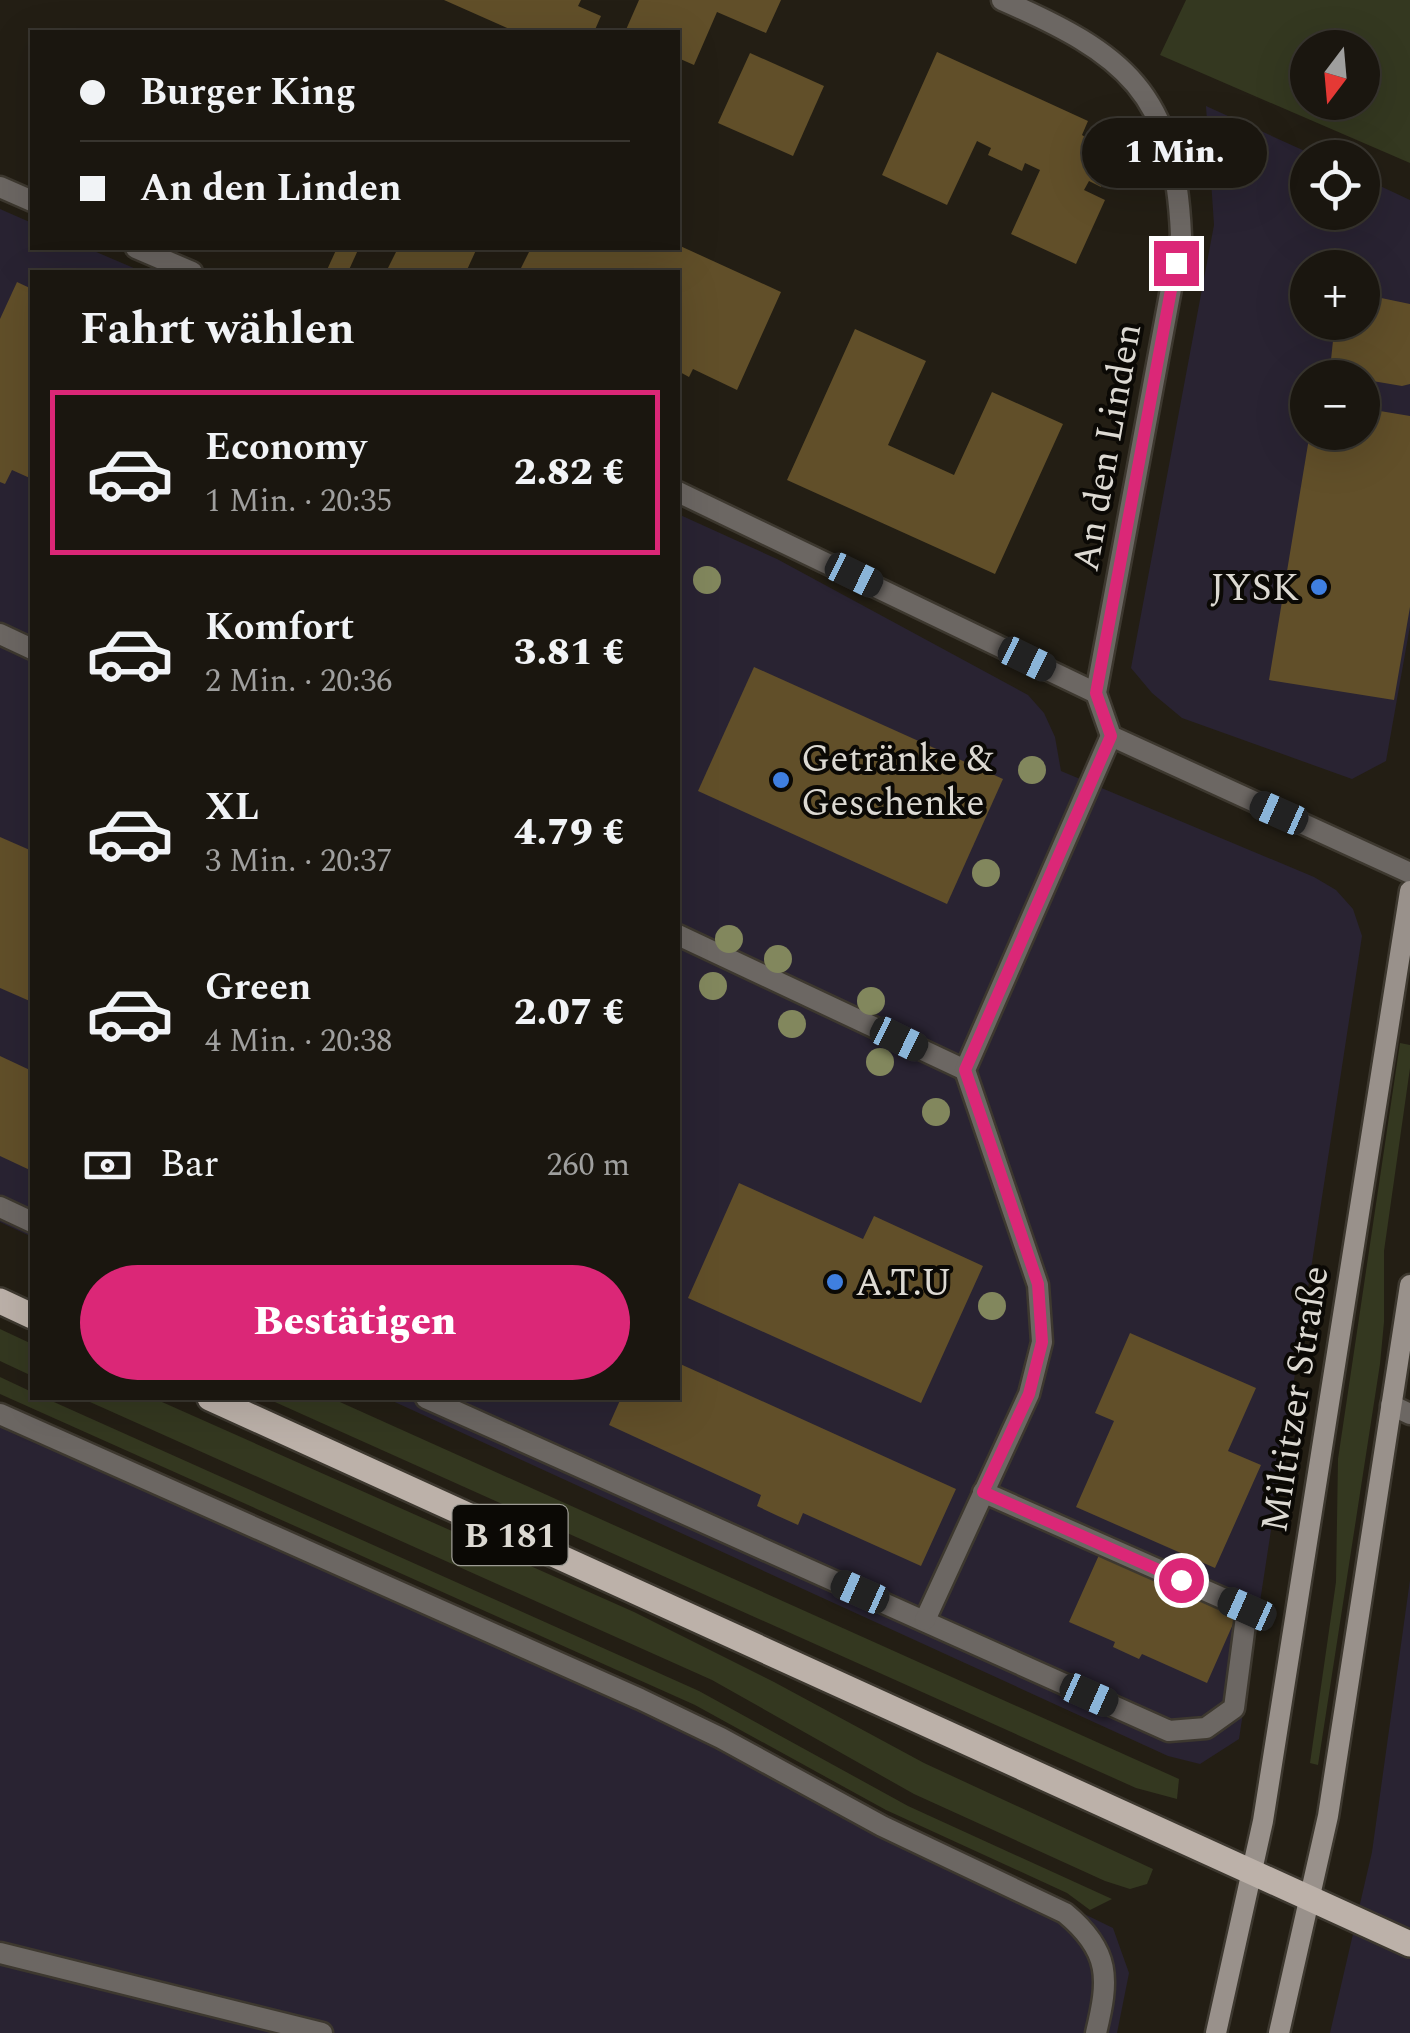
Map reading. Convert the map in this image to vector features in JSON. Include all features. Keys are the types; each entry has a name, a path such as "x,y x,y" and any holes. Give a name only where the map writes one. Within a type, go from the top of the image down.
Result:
{"main road":[{"path":"0,1300 30,1315"},
{"name":"B 181","path":"214,1400 1410,1944"}],"street":[{"name":"An den Linden","path":"1002,0 1096,46 1130,77 1157,117 1172,158 1179,200 1180,235 1096,693"},
{"path":"0,187 30,200"},
{"path":"141,250 187,270"},
{"path":"680,493 1096,693 1111,736 965,1070 1038,1284 1042,1342 1029,1394 924,1620"},
{"path":"0,634 30,648"},
{"path":"1111,736 1410,873"},
{"name":"Miltitzer Straße","path":"1216,2033 1254,1873 1410,891"},
{"path":"680,935 965,1070"},
{"path":"0,1208 30,1221"},
{"path":"1279,2033 1328,1816 1401,1409 1410,1285"},
{"path":"430,1400 1169,1731 1206,1728 1234,1708 1247,1609 983,1492"},
{"path":"0,1414 656,1707 882,1826 1065,1913 1099,1949 1104,1998 1096,2033"},
{"path":"0,1953 322,2033"}],"shaded area":[{"path":"1206,106 1290,144 1290,230 1380,230 1380,186 1410,200 1410,626 1386,761 1352,779 1182,718 1152,693 1131,668 1214,225"},
{"path":"0,209 30,222 30,250 92,250 138,270 30,270 30,1236 0,1222"},
{"path":"680,515 777,559 1028,695 1044,713 1055,737 1061,771 1314,877 1336,890 1353,909 1362,936 1239,1739 1200,1764 1168,1756 390,1400 680,1400"},
{"path":"0,1420 691,1715 1113,1928 1129,1973 1117,2033 0,2033"},
{"path":"1410,1580 1410,2033 1330,2033 1372,1852"}],"green space":[{"path":"1186,0 1410,0 1410,163 1380,150 1380,140 1357,140 1310,120 1380,120 1380,30 1290,30 1290,111 1160,55"},
{"path":"1400,1043 1410,1045 1410,1068 1384,1251 1380,1364 1318,1765 1310,1763 1336,1582 1338,1459"},
{"path":"0,1329 30,1343 30,1375 0,1361"},
{"path":"0,1377 30,1391 30,1400 49,1400 699,1691 908,1806 1112,1899 1090,1910 1067,1893 886,1810 695,1705 0,1394"},
{"path":"85,1400 157,1400 634,1612 924,1763 1153,1869 1147,1884 1130,1889 1105,1881 914,1794 712,1680"},
{"path":"270,1400 335,1400 1179,1779 1177,1799 1136,1788"}],"building":[{"path":"444,0 581,0 578,6 601,16 595,30 512,30"},
{"path":"639,0 781,0 766,33 717,12 694,65 680,59 680,30 626,30"},
{"path":"937,52 1088,121 1082,135 1094,143 1104,172 1101,187 1089,181 1084,190 1105,200 1076,264 1011,234 1040,170 1025,163 1022,171 988,155 991,148 977,141 947,205 882,175"},
{"path":"750,53 824,86 793,156 718,123"},
{"path":"680,246 781,292 737,390 693,369 689,377 680,372 680,270 520,270 530,250 680,250"},
{"path":"336,250 358,250 349,270 327,270"},
{"path":"397,250 476,250 467,270 387,270"},
{"path":"17,282 30,288 30,478 12,470 5,484 0,482 0,319"},
{"path":"1380,298 1410,304 1410,384 1380,382 1380,360 1331,360 1333,340 1380,340"},
{"path":"855,329 926,361 888,445 954,475 992,392 1063,424 995,574 787,480"},
{"path":"1380,411 1410,416 1410,607 1394,700 1269,680 1307,450 1380,450"},
{"path":"754,667 1003,779 947,904 698,791"},
{"path":"0,837 30,850 30,1001 0,988"},
{"path":"0,1056 30,1070 30,1170 0,1156"},
{"name":"A.T.U","path":"739,1183 863,1239 874,1216 983,1266 921,1403 688,1298"},
{"path":"1130,1333 1256,1388 1228,1451 1261,1465 1215,1568 1076,1507 1114,1421 1095,1413"},
{"path":"680,1364 956,1489 921,1566 803,1513 798,1525 778,1516 757,1506 761,1495 609,1425 620,1400 680,1400"},
{"path":"1099,1555 1237,1615 1207,1683 1142,1654 1139,1659 1113,1647 1115,1642 1069,1622"}],"place":[{"name":"JYSK","path":"1319,587"},
{"name":"Getränke & Geschenke","path":"781,780"},
{"name":"A.T.U","path":"835,1282"}],"route":[{"path":"1176,263 1096,693 1111,736 965,1070 1038,1284 1042,1342 1029,1394 983,1492 1181,1580"}]}
